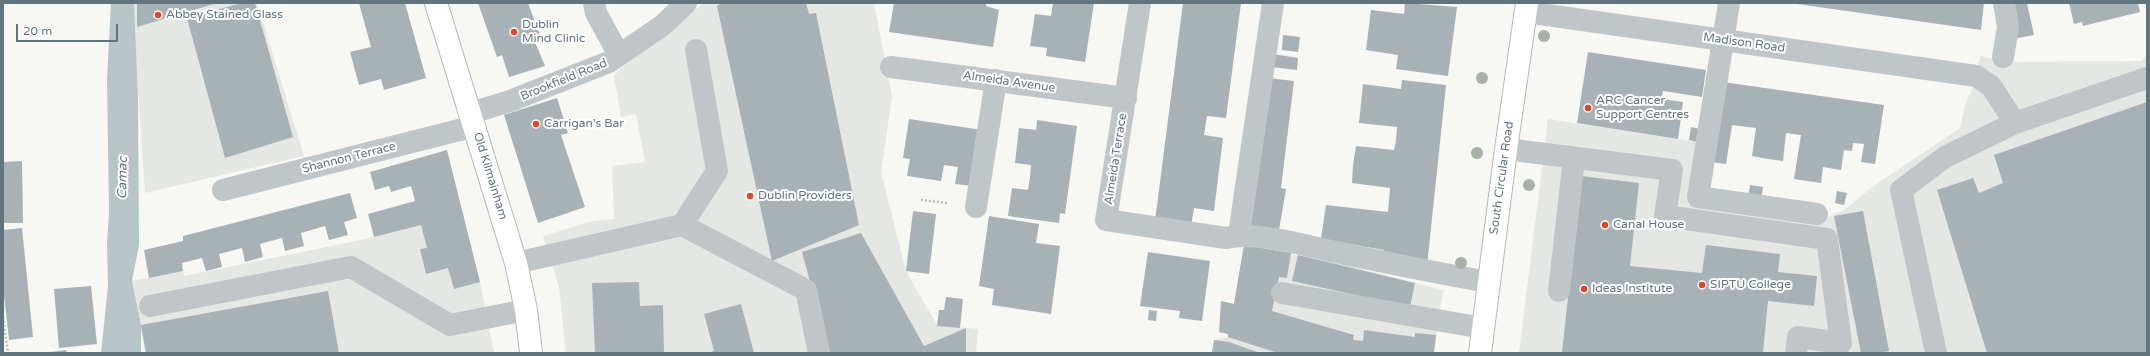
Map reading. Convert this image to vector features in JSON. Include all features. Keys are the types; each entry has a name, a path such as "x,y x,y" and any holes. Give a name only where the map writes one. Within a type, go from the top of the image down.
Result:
{"main road":[{"name":"Old Kilmainham","path":"436,3 516,263 526,310 531,353"},
{"name":"South Circular Road","path":"1480,353 1526,8"}],"street":[{"path":"594,3 596,13 614,59"},
{"name":"Brookfield Road","path":"473,120 510,101 614,59 663,25 686,3"},
{"name":"Almeida Terrace","path":"1140,3 1106,220 1226,238 1239,234"},
{"path":"1273,3 1239,234 1292,243 1440,274 1489,282"},
{"path":"1729,3 1698,197 1817,214"},
{"path":"2003,57 2008,27 2004,3"},
{"name":"Madison Road","path":"1526,8 1724,40 1976,76 1991,86 2015,123"},
{"path":"682,225 717,171 696,50"},
{"name":"Almeida Avenue","path":"891,67 1126,98"},
{"path":"1936,353 1902,190 1945,157 2015,123 2147,78"},
{"path":"976,207 996,80"},
{"name":"Shannon Terrace","path":"223,190 473,120"},
{"path":"1506,149 1672,170 1665,216 1827,239 1841,343 1798,337 1796,353"},
{"path":"1559,291 1574,158"},
{"path":"516,263 682,225 806,290 819,353"},
{"path":"150,306 352,267 450,325 526,310"},
{"path":"1282,294 1483,328"}],"path":[{"path":"3,317 8,353"}],"shaded area":[{"path":"134,3 257,3 304,156 145,193 134,26"},
{"name":"Dublin Providers","path":"704,3 874,3 892,97 881,172 906,271 937,325 978,329 976,353 566,353 559,287 543,236 593,221 614,219 612,166 645,162 636,114 621,117 614,76 625,64"},
{"path":"2147,55 2147,353 1519,353 1548,119 1698,142 1688,200 1822,219 1843,211 1871,188 1960,128 1966,102 1973,88 1980,56 2010,62 2141,61"},
{"path":"463,213 480,282 494,353 145,353 132,281 183,271 184,276 361,240"},
{"path":"1244,245 1346,265 1443,290 1434,353 1212,353 1214,340 1228,337"}],"water":[{"name":"Camac","path":"111,3 134,3 138,97 139,245 132,281 141,325 141,353 101,353 108,286 107,244 109,212 107,79"}],"building":[{"name":"Abbey Stained Glass","path":"137,3 217,3 137,27"},
{"path":"242,3 255,3 293,137 225,158 187,18"},
{"path":"359,3 405,3 426,78 384,90 381,79 359,85 350,52 371,47"},
{"name":"Dublin Mind Clinic","path":"478,3 528,3 542,40 535,42 545,66 509,77 502,55 497,57"},
{"path":"721,3 806,3 809,14 816,13 859,225 772,261 717,6"},
{"path":"894,3 986,3 986,6 999,10 993,47 889,32"},
{"path":"1053,3 1094,3 1085,62 1046,56 1047,48 1030,46 1035,14 1051,16"},
{"path":"1183,3 1241,3 1226,118 1207,116 1204,135 1223,138 1214,211 1194,208 1191,226 1155,221"},
{"path":"1405,3 1457,7 1448,76 1396,69 1398,55 1366,50 1371,10 1404,14"},
{"path":"1790,3 1984,3 1981,30"},
{"path":"2014,3 2027,3 2034,35 2013,39"},
{"path":"2069,3 2138,3 2140,12 2083,26 2082,22 2074,24"},
{"path":"1283,35 1300,37 1298,52 1282,50"},
{"path":"1588,52 1706,70 1702,97 1663,91 1661,99 1683,102 1678,139 1577,123"},
{"path":"1273,54 1298,58 1297,70 1271,67"},
{"path":"1268,78 1294,81 1281,188 1286,189 1278,236 1247,231"},
{"path":"1402,80 1446,85 1427,266 1383,256 1384,250 1321,239 1326,205 1388,212 1390,188 1352,183 1353,165 1356,146 1394,150 1396,140 1397,127 1359,123 1363,84 1401,89"},
{"path":"1723,82 1884,105 1875,164 1861,162 1864,144 1853,143 1852,151 1844,150 1841,170 1823,167 1821,183 1794,179 1801,135 1786,133 1783,161 1768,159 1752,156 1756,128 1732,125 1726,164 1711,162"},
{"path":"557,98 568,133 561,135 585,207 538,223 504,115"},
{"path":"2147,102 2147,353 1987,353 1937,190 1973,178 1979,193 2003,183 1994,155"},
{"path":"909,119 982,130 973,186 955,184 958,167 944,165 941,181 907,176 910,159 903,158"},
{"path":"1037,120 1077,126 1065,214 1060,213 1059,223 1008,216 1012,188 1028,190 1030,177 1031,165 1015,163 1019,128 1036,130"},
{"path":"1691,127 1700,129 1698,142 1689,140"},
{"path":"447,150 480,282 454,289 448,268 426,274 420,249 427,248 421,225 374,237 368,214 415,201 411,186 391,192 389,186 375,190 370,172"},
{"path":"22,161 23,223 3,223 3,162"},
{"path":"1581,176 1639,183 1630,266 1702,273 1706,245 1780,254 1778,272 1817,276 1814,306 1768,301 1763,353 1562,353"},
{"path":"1750,185 1763,187 1761,200 1748,198"},
{"path":"1837,191 1847,193 1844,205 1835,203"},
{"path":"350,193 357,218 344,222 348,235 329,240 325,226 301,233 304,246 285,251 282,238 260,244 263,257 245,262 242,248 219,254 222,267 206,271 202,258 182,263 183,271 149,278 144,250 183,241 183,236"},
{"path":"913,211 936,214 929,274 906,271"},
{"path":"1863,211 1889,351 1876,353 1861,353 1834,216"},
{"path":"989,216 1039,224 1036,243 1060,246 1051,314 992,305 994,289 979,286"},
{"path":"22,228 33,337 9,340 3,286 3,230"},
{"path":"861,233 924,346 966,328 966,353 829,353 802,252"},
{"path":"1244,245 1291,253 1287,278 1279,277 1272,311 1354,335 1353,340 1363,341 1364,330 1415,337 1415,333 1436,335 1434,353 1278,353 1228,337 1228,334 1219,332 1221,301 1234,304"},
{"path":"1148,252 1210,261 1202,321 1179,318 1180,311 1140,306"},
{"path":"1298,255 1415,283 1410,307 1292,281"},
{"path":"639,282 640,306 663,305 664,353 595,353 592,283"},
{"path":"91,286 97,344 59,348 54,289"},
{"path":"328,291 339,353 146,353 141,325"},
{"path":"946,297 963,299 960,328 937,326 939,310 944,310"},
{"path":"741,304 754,353 707,353 714,351 704,314"},
{"path":"1149,310 1157,311 1156,321 1148,320"},
{"path":"1214,340 1229,342 1260,353 1212,353"},
{"path":"66,350 67,353 51,353 51,352"}],"place":[{"name":"Abbey Stained Glass","path":"158,15"},
{"name":"Dublin Mind Clinic","path":"514,32"},
{"name":"ARC Cancer Support Centres","path":"1588,108"},
{"name":"Carrigan’s Bar","path":"536,124"},
{"name":"Dublin Providers","path":"750,196"},
{"name":"Canal House","path":"1605,225"},
{"name":"SIPTU College","path":"1702,285"},
{"name":"Ideas Institute","path":"1584,289"}]}
